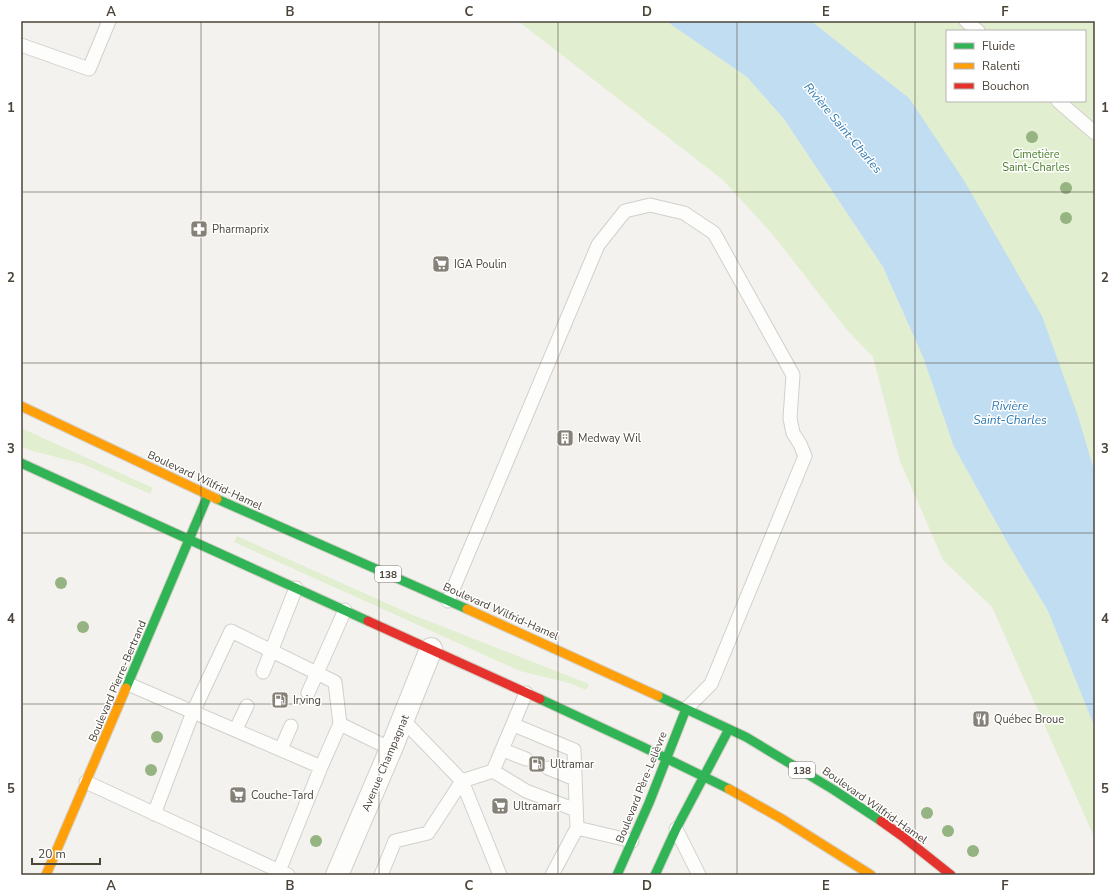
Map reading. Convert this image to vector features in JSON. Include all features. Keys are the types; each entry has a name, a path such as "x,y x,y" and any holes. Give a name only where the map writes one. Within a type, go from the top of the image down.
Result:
{"main road":[{"name":"Boulevard Wilfrid-Hamel","path":"21,406 208,495 448,601 686,708 729,729 834,790 902,836 951,875"},
{"path":"21,463 666,757 784,818 832,848 871,875"},
{"name":"Boulevard Pierre-Bertrand","path":"46,875 128,684 188,538 208,495"},
{"name":"Boulevard Père-Lelièvre","path":"617,875 649,803 686,708"},
{"path":"655,875 676,829 729,729"}],"street":[{"name":"Avenue Champagnat","path":"337,875 391,749 431,649"}],"lane":[{"path":"21,45 89,69 109,21"},
{"path":"966,21 977,30"},
{"path":"1059,102 1095,133"},
{"path":"448,601 598,246 625,211 650,205 684,213 714,233 793,375 790,418 793,433 805,456 712,684 686,708"},
{"path":"263,672 296,588"},
{"path":"308,692 345,610"},
{"path":"86,782 154,814 283,873 321,767 340,724 335,682 231,631 193,712 154,814"},
{"path":"128,684 236,729 321,767"},
{"path":"381,875 395,841 428,833 462,781 493,771 514,725 526,693"},
{"path":"236,729 247,706"},
{"path":"403,720 462,781 500,875"},
{"path":"340,724 391,749"},
{"path":"514,725 574,750 577,828 552,875"},
{"path":"281,749 291,726"},
{"path":"503,750 526,759"},
{"path":"548,768 575,779"},
{"path":"493,771 526,791 576,810"},
{"path":"577,828 632,841"},
{"path":"676,829 699,875"}],"green space":[{"path":"518,21 666,21 747,77 784,119 883,267 923,357 954,447 1011,549 1048,611 1095,728 1095,839 992,607 943,560 900,461 873,357 847,330 774,236 723,180"},
{"name":"Cimetière Saint-Charles","path":"811,21 1095,21 1095,473 1079,419 909,98"},
{"path":"21,428 153,488 150,494 83,464 29,450 21,446"},
{"path":"237,536 413,615 589,684 586,690 569,683 520,671 234,542"}],"water":[{"name":"Rivière Saint-Charles","path":"666,21 811,21 909,98 965,182 1042,316 1079,419 1095,473 1095,728 1048,611 1011,549 954,447 923,357 883,267 784,119 747,77"}],"traffic: fast":[{"path":"21,463 368,621"},
{"path":"126,688 208,495"},
{"path":"217,499 467,609"},
{"path":"658,696 746,737 834,790 881,821"},
{"path":"540,699 729,789"},
{"path":"617,875 649,803 686,709"},
{"path":"655,875 676,829 729,729"}],"traffic: slow":[{"path":"21,406 217,499"},
{"path":"467,609 658,696"},
{"path":"46,875 126,688"},
{"path":"729,789 782,819 871,875"}],"traffic: jam":[{"path":"368,621 540,699"},
{"path":"881,821 951,875"}],"place":[{"name":"Pharmaprix","path":"199,229"},
{"name":"IGA Poulin","path":"441,264"},
{"name":"Medway Wil","path":"565,438"},
{"name":"Irving","path":"280,700"},
{"name":"Québec Broue","path":"981,719"},
{"name":"Ultramar","path":"537,764"},
{"name":"Couche-Tard","path":"238,795"},
{"name":"Ultramarr","path":"500,806"}]}
